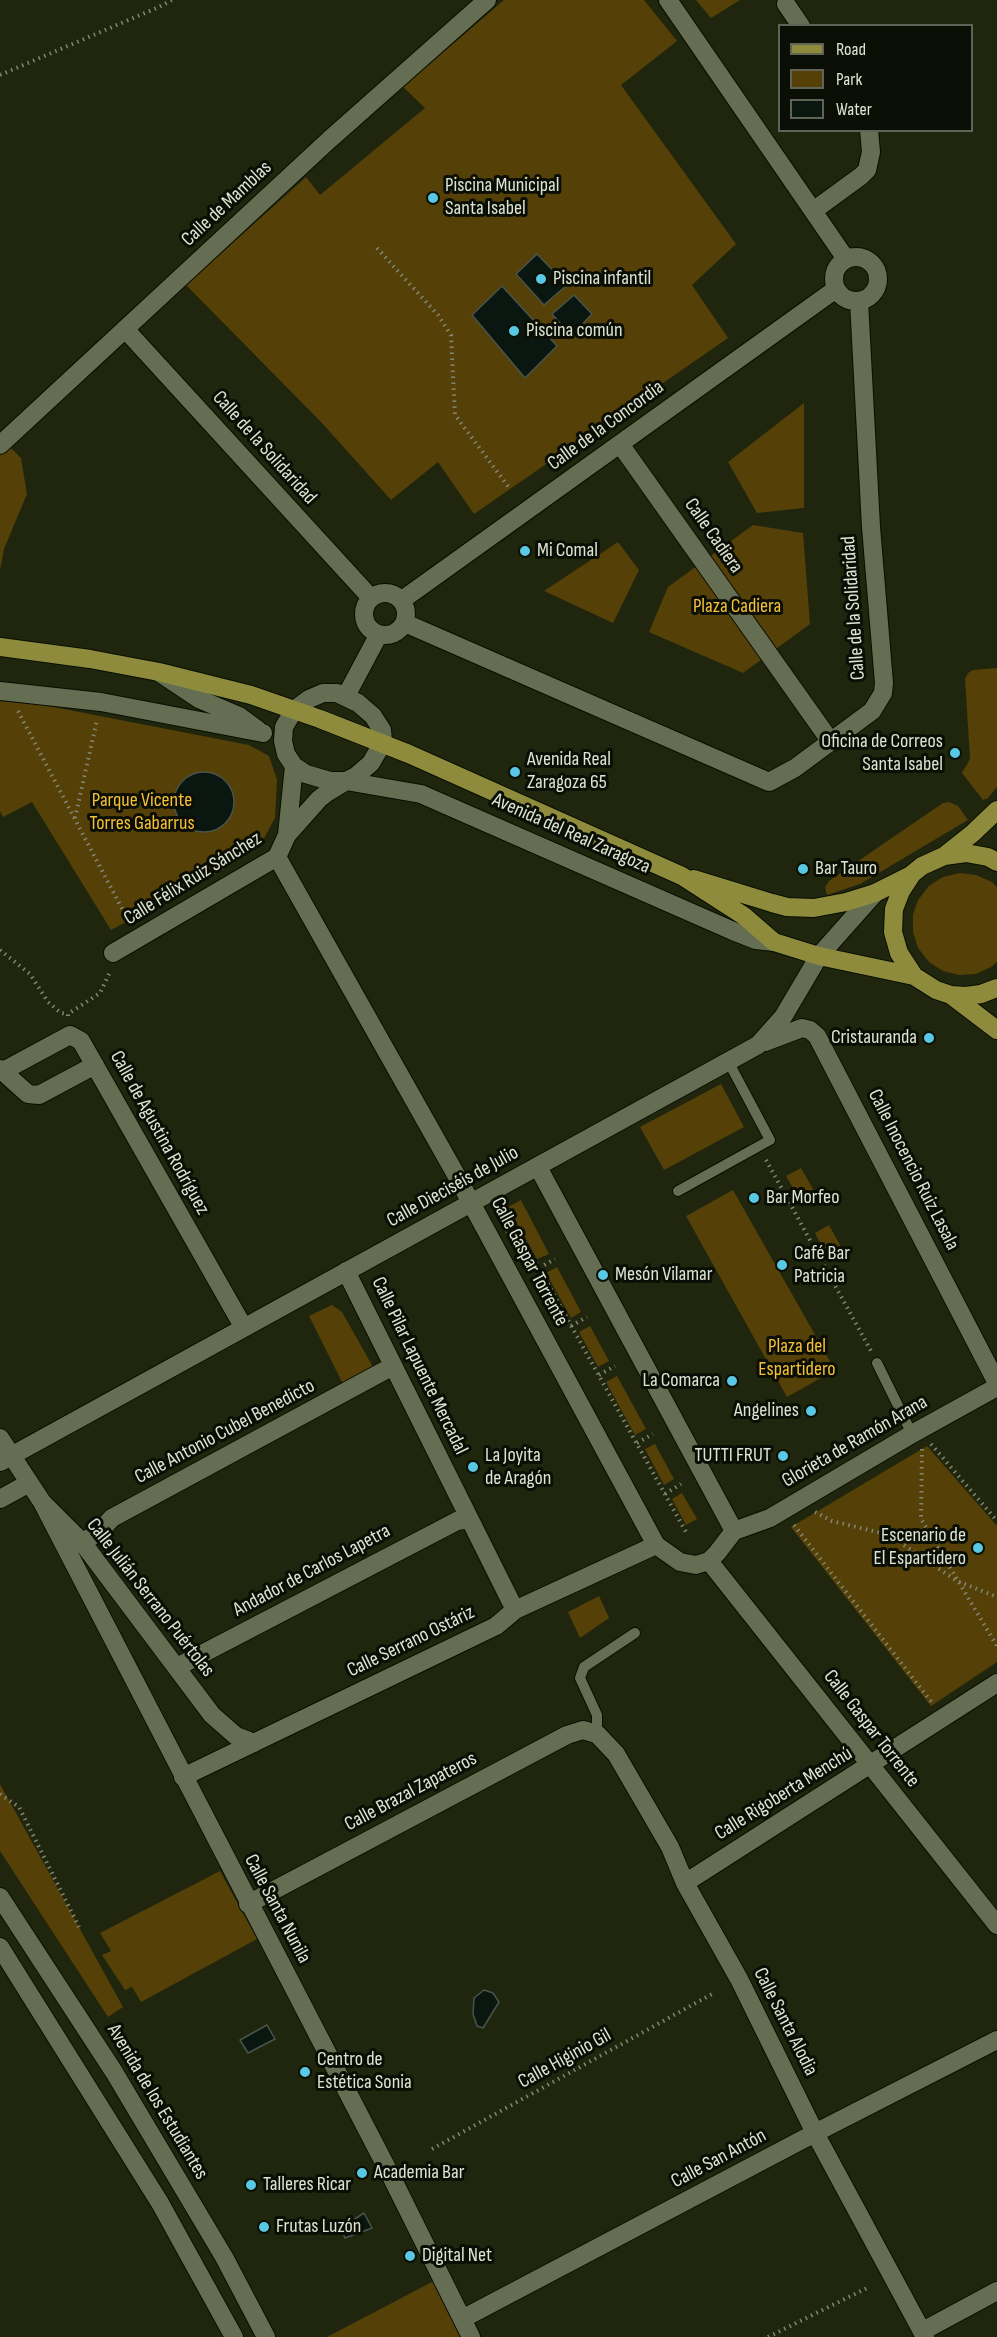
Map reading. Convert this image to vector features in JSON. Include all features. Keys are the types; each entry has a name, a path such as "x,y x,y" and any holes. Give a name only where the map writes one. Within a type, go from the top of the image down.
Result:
{"main road":[{"name":"Avenida del Real Zaragoza","path":"0,647 90,658 251,694 383,742 682,876 787,907 829,906 875,893 912,874 932,860 944,856"},
{"path":"944,856 997,810"},
{"path":"944,856 966,853 988,857 997,862"},
{"path":"912,874 901,891 894,909 893,932 899,953 914,976 936,990 951,995 997,1030"},
{"name":"Avenida del Real Zaragoza","path":"682,876 744,916 774,942 819,956 914,976"},
{"path":"951,995 981,994 997,988"}],"street":[{"name":"Calle de Mamblas","path":"0,445 329,140 487,0"},
{"path":"668,0 846,259"},
{"path":"786,4 800,24"},
{"path":"813,211 867,170 871,152 869,132"},
{"path":"853,257 867,260 877,272 878,279 872,293 859,301 846,298 834,283 836,269 846,259 853,257"},
{"name":"Calle de la Concordia","path":"402,600 837,289"},
{"name":"Calle de la Solidaridad","path":"405,623 769,782 790,771 831,742 872,711 883,693 884,683 871,527 859,301"},
{"name":"Calle de la Solidaridad","path":"125,329 371,598"},
{"name":"Calle Cadiera","path":"620,444 831,742"},
{"path":"390,593 402,600 406,611 405,623 397,632 391,635 379,634 367,625 364,619 366,604 371,598 390,593"},
{"path":"346,696 379,634"},
{"name":"Avenida del Real Zaragoza","path":"159,672 199,699 239,716 284,749 294,766 318,779 346,781 413,792 439,800 733,931 756,940 774,942"},
{"name":"Avenida del Real Zaragoza","path":"4,691 101,702 263,733"},
{"path":"284,749 284,727 294,710 309,699 323,693 346,696 373,716 382,730 383,742 372,763 346,781"},
{"name":"Calle Félix Ruiz Sánchez","path":"113,953 278,857 287,835 294,766"},
{"name":"Calle Félix Ruiz Sánchez","path":"287,835 312,805 346,781"},
{"name":"Calle Gaspar Torrente","path":"278,857 471,1203 656,1545 668,1555 688,1565 709,1561 997,1925"},
{"name":"Calle Dieciséis de Julio","path":"6,1458 758,1045 783,1017 819,956 875,893"},
{"name":"Calle Inocencio Ruiz Lasala","path":"758,1045 802,1028 810,1030 817,1036 997,1385"},
{"path":"70,1035 1,1070 28,1094 39,1095 96,1065"},
{"name":"Calle de Agustina Rodríguez","path":"70,1035 81,1041 96,1065 244,1328"},
{"path":"538,1167 734,1531 724,1546 709,1561"},
{"name":"Calle Pilar Lapuente Mercadal","path":"346,1271 515,1610"},
{"name":"Calle Antonio Cubel Benedicto","path":"82,1542 98,1533 112,1518 393,1366"},
{"name":"Glorieta de Ramón Arana","path":"734,1531 770,1518 917,1440 997,1385"},
{"name":"Calle Julián Serrano Puértolas","path":"0,1438 6,1458 30,1483 42,1502 82,1542 212,1715 225,1729 255,1743"},
{"path":"0,1499 30,1483"},
{"name":"Calle Santa Nunila","path":"42,1502 391,2176 471,2337"},
{"name":"Andador de Carlos Lapetra","path":"177,1667 456,1521 470,1519"},
{"name":"Calle Serrano Ostáriz","path":"183,1778 496,1626 515,1610 656,1545"},
{"name":"Calle Rigoberta Menchú","path":"685,1883 997,1683"},
{"name":"Calle Brazal Zapateros","path":"249,1904 567,1735 583,1730 597,1734"},
{"name":"Calle Santa Alodia","path":"597,1734 616,1754 670,1847 685,1883 739,1979 815,2133 924,2334"},
{"name":"Avenida de los Estudiantes","path":"0,1897 114,2072 224,2257 266,2337"},
{"path":"0,1947 154,2194 234,2337"},
{"name":"Calle San Antón","path":"462,2319 997,2040"},
{"path":"924,2334 997,2291"}],"lane":[{"path":"678,1191 770,1140 728,1061"},
{"path":"878,1364 917,1440"},
{"path":"597,1734 597,1715 580,1678 585,1667 635,1633"}],"path":[{"path":"0,75 159,8 172,0"},
{"path":"377,248 438,315 451,335 455,416 510,489"},
{"path":"4,691 138,939"},
{"path":"75,819 101,702"},
{"path":"0,950 30,974 48,1002 61,1013 68,1014 100,993 110,973 113,953"},
{"path":"68,1014 70,1035"},
{"path":"759,1146 878,1364"},
{"path":"506,1241 520,1234 687,1532"},
{"path":"539,1268 555,1259"},
{"path":"571,1326 587,1317"},
{"path":"599,1375 615,1366"},
{"path":"637,1443 653,1434"},
{"path":"917,1440 921,1519 997,1646"},
{"path":"929,1442 997,1521"},
{"path":"665,1494 681,1484"},
{"path":"811,1510 832,1521 889,1535 957,1581 997,1597"},
{"path":"791,1522 935,1707"},
{"path":"0,1794 19,1807 79,1927"},
{"name":"Calle Higinio Gil","path":"432,2149 712,1994"},
{"path":"768,2337 867,2288"}],"green space":[{"path":"504,0 644,0 677,41 621,85 736,244 692,285 728,338 474,514 438,462 391,500 322,423 186,285 306,177 320,195 425,108 403,87"},
{"path":"696,0 740,0 711,18"},
{"path":"804,403 804,508 757,513 728,462"},
{"path":"9,446 21,458 27,494 4,549 0,570 0,454"},
{"name":"Plaza Cadiera","path":"753,525 803,533 810,624 743,673 649,632 668,587"},
{"path":"618,542 639,570 613,623 544,591"},
{"path":"997,668 997,787 988,798 983,800 962,773 970,759 965,679 973,670"},
{"name":"Parque Vicente Torres Gabarrus","path":"0,701 38,704 249,745 269,756 277,780 275,818 260,846 226,868 111,930 32,802 3,817 0,811"},
{"path":"949,802 958,806 968,820 860,884 827,895 825,887 829,881 943,803"},
{"path":"960,873 976,875 992,882 997,887 997,962 976,974 959,975 943,971 929,962 918,948 913,932 913,915 918,900 929,886 943,877"},
{"path":"721,1084 744,1127 664,1170 640,1127"},
{"path":"801,1168 817,1196 802,1204 786,1176"},
{"name":"Plaza del Espartidero","path":"733,1190 835,1370 787,1397 686,1216"},
{"path":"521,1200 549,1254 537,1259 514,1218 510,1220 515,1230 506,1234 502,1226 503,1214 510,1206"},
{"path":"829,1225 845,1254 830,1262 815,1233"},
{"path":"557,1267 581,1312 571,1318 546,1273"},
{"path":"332,1305 342,1312 373,1367 343,1384 309,1316"},
{"path":"590,1326 609,1361 598,1367 579,1332"},
{"path":"617,1376 646,1429 635,1435 606,1382"},
{"path":"655,1444 674,1479 664,1485 645,1449"},
{"path":"927,1446 997,1526 997,1662 931,1706 791,1527"},
{"path":"682,1493 697,1519 686,1525 672,1499"},
{"path":"599,1596 609,1618 580,1638 568,1612"},
{"path":"0,1784 123,2007 108,2017 0,1851"},
{"path":"220,1871 257,1939 141,2002 132,1987 125,1990 102,1955 111,1951 100,1933"},
{"path":"434,2281 464,2337 327,2337"}],"water":[{"name":"Piscina infantil","path":"537,254 567,285 544,305 516,274"},
{"name":"Piscina común","path":"502,286 557,346 525,378 472,315"},
{"name":"Piscina infantil","path":"574,295 592,314 571,336 552,314"},
{"path":"204,772 221,777 229,785 234,802 229,819 221,827 204,832 187,827 179,819 174,802 179,785 187,777"},
{"path":"484,1990 493,1993 499,2002 483,2028 477,2026 473,2014 474,1998"},
{"path":"267,2025 275,2039 248,2053 240,2040"},
{"path":"364,2213 372,2228 345,2238 341,2228"}],"place":[{"name":"Piscina Municipal Santa Isabel","path":"433,198"},
{"name":"Piscina infantil","path":"541,279"},
{"name":"Piscina común","path":"514,331"},
{"name":"Mi Comal","path":"525,551"},
{"name":"Oficina de Correos Santa Isabel","path":"955,753"},
{"name":"Avenida Real Zaragoza 65","path":"515,772"},
{"name":"Bar Tauro","path":"803,869"},
{"name":"Cristauranda","path":"929,1038"},
{"name":"Bar Morfeo","path":"754,1198"},
{"name":"Café Bar Patricia","path":"782,1265"},
{"name":"Mesón Vilamar","path":"603,1275"},
{"name":"La Comarca","path":"732,1381"},
{"name":"Angelines","path":"811,1411"},
{"name":"TUTTI FRUT","path":"783,1456"},
{"name":"La Joyita de Aragón","path":"473,1467"},
{"name":"Escenario de El Espartidero","path":"978,1548"},
{"name":"Centro de Estética Sonia","path":"305,2072"},
{"name":"Academia Bar","path":"362,2173"},
{"name":"Talleres Ricar","path":"251,2185"},
{"name":"Frutas Luzón","path":"264,2227"},
{"name":"Digital Net","path":"410,2256"}]}
